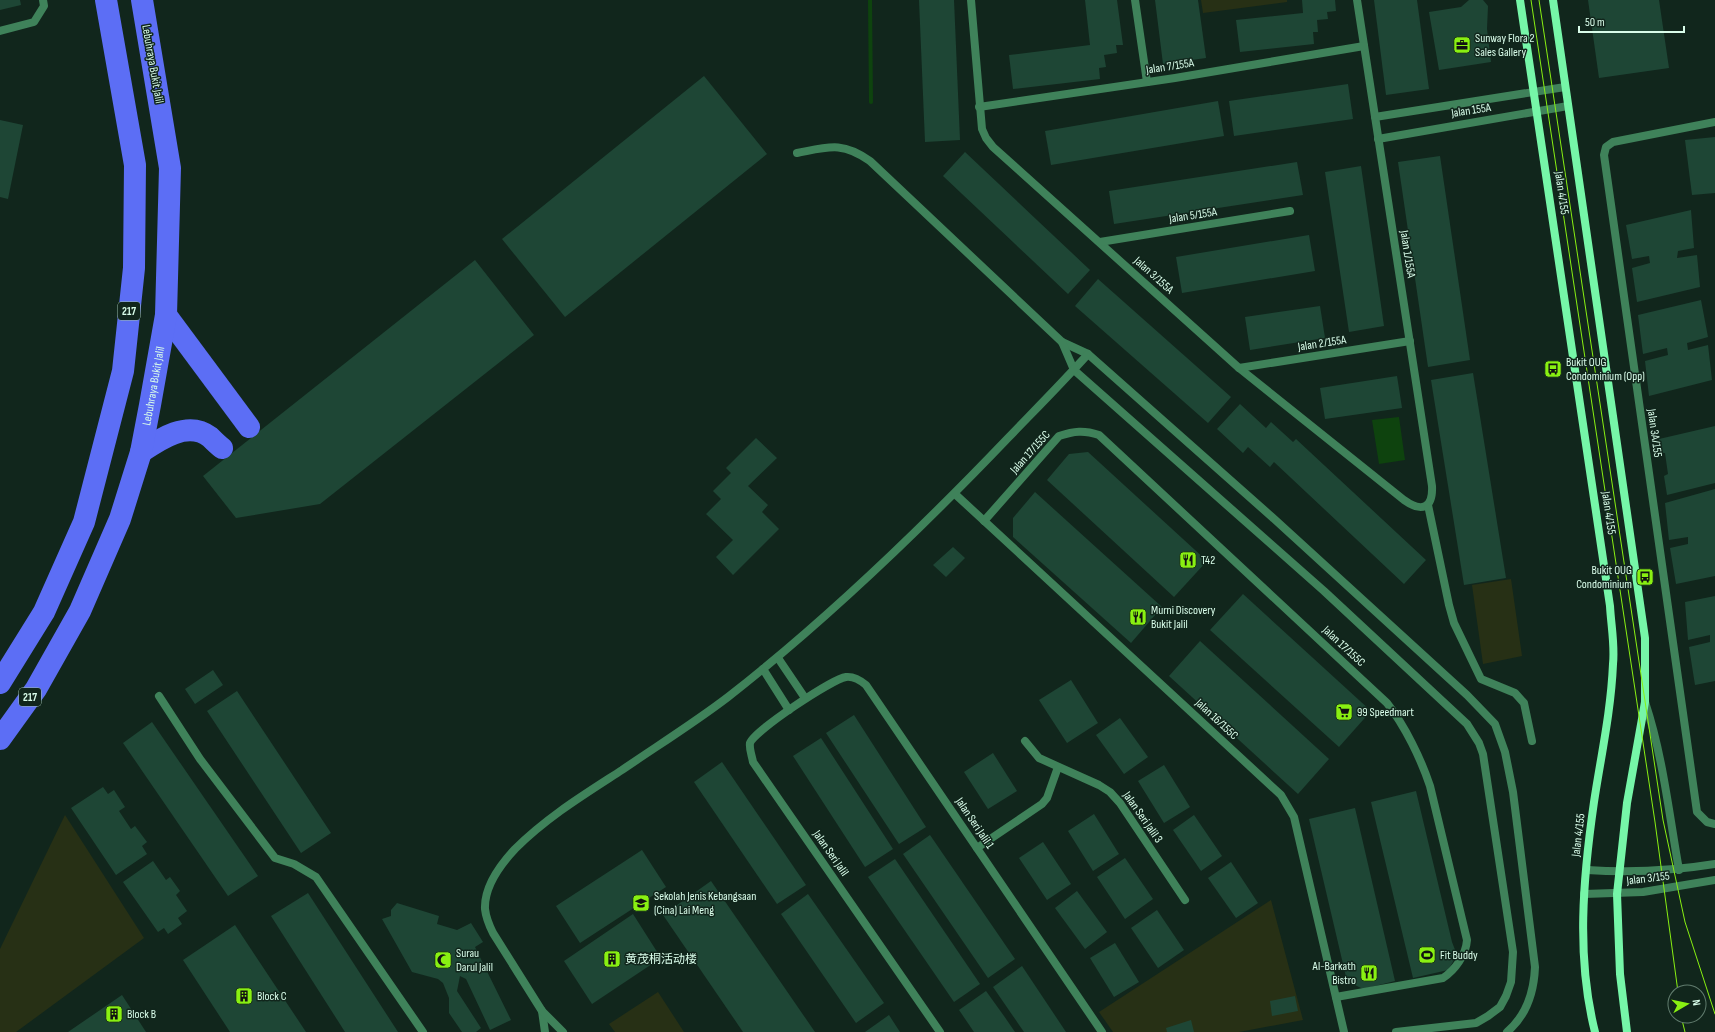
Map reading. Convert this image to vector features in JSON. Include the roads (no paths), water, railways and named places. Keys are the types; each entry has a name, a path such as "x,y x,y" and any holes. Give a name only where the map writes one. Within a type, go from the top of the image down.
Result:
{"highway":[{"name":"217","path":"0,683 44,612 84,522 123,371 134,268 135,165 106,0"},
{"name":"Lebuhraya Bukit Jalil","path":"0,739 36,689 80,611 120,519 141,452 166,315 170,168 142,0"},
{"path":"166,315 249,426"},
{"path":"141,452 161,439 180,431 197,431 210,437 222,448"},
{"path":"0,673 16,659"}],"street":[{"path":"0,31 34,22 44,6 43,0"},
{"name":"Jalan 3/155A","path":"971,0 978,106 982,128 986,138 993,147 1239,368 1412,506 1425,506"},
{"path":"1135,0 1147,82"},
{"name":"Jalan 1/155A","path":"1357,0 1432,486 1432,496 1425,506"},
{"name":"Jalan 4/155","path":"1520,0 1610,606 1614,662 1609,714 1595,801 1584,894 1584,962 1594,1032"},
{"name":"Jalan 4/155","path":"1553,0 1645,638 1645,702 1627,803 1617,894 1620,974 1627,1032"},
{"name":"Jalan 7/155A","path":"978,106 1147,82 1364,46"},
{"name":"Jalan 155A","path":"1375,117 1565,86"},
{"name":"Jalan 155A","path":"1378,139 1568,106"},
{"name":"Jalan 3A/155","path":"1715,122 1613,142 1606,148 1604,155 1697,812 1707,822 1715,824"},
{"path":"797,153 832,146 845,148 858,153 870,161 1062,342 1088,354 1272,517 1467,695 1495,724 1506,752 1513,792 1535,967 1534,983 1526,1007 1507,1032"},
{"name":"Jalan 5/155A","path":"1100,242 1290,211"},
{"name":"Jalan 2/155A","path":"1239,368 1410,341"},
{"path":"1062,342 1074,370 1324,591 1467,724 1479,743 1483,754 1513,952 1511,982 1500,1007 1476,1023 1396,1032"},
{"path":"559,1031 542,1011 493,933 487,920 485,907 488,892 496,873 515,850 560,810 723,701 778,658 888,559 955,494 1088,354"},
{"name":"Jalan 17/155C","path":"984,521 1059,436 1073,431 1086,431 1099,435 1387,703 1395,714 1425,772 1430,786 1467,940 1466,950 1451,973 1443,978 1336,997"},
{"name":"Jalan 16/155C","path":"955,494 1281,794 1294,817 1344,1032"},
{"path":"1425,506 1454,623 1480,679 1516,693 1524,703 1532,740"},
{"path":"778,658 805,698"},
{"path":"763,669 790,710"},
{"name":"Jalan Seri Jalil 1","path":"805,698 846,677 857,678 866,685 1102,1032"},
{"path":"159,696 200,759 275,858 294,864 316,877 423,1032"},
{"name":"Jalan Seri Jalil","path":"805,698 759,732 752,739 750,744 753,762 940,1032"},
{"path":"1645,702 1653,726 1679,870"},
{"name":"Jalan Seri Jalil 3","path":"1025,741 1039,758 1110,792 1120,803 1185,900"},
{"path":"977,848 1042,804 1047,798 1058,767"},
{"name":"Jalan 3/155","path":"1586,870 1619,872 1679,870 1715,864"},
{"name":"Jalan 3/155","path":"1584,894 1643,892 1715,880"},
{"path":"542,1011 545,1032"}],"waterway":[{"path":"870,0 871,102"}],"tram line":[{"path":"1531,0 1655,822 1677,984"},
{"path":"1539,0 1663,820 1685,922 1715,1014"},
{"path":"1683,1024 1685,1032"}],"place":[{"name":"Sunway Flora 2 Sales Gallery","path":"1462,45"},
{"name":"Bukit OUG Condominium (Opp)","path":"1553,369"},
{"name":"T42","path":"1188,560"},
{"name":"Bukit OUG Condominium","path":"1645,577"},
{"name":"Murni Discovery Bukit Jalil","path":"1138,617"},
{"name":"99 Speedmart","path":"1344,712"},
{"name":"Sekolah Jenis Kebangsaan (Cina) Lai Meng","path":"641,903"},
{"name":"Fit Buddy","path":"1427,955"},
{"name":"黄茂桐活动楼","path":"612,959"},
{"name":"Surau Darul Jalil","path":"443,960"},
{"name":"Al-Barkath Bistro","path":"1369,973"},
{"name":"Block C","path":"244,996"},
{"name":"Block B","path":"114,1014"}]}
